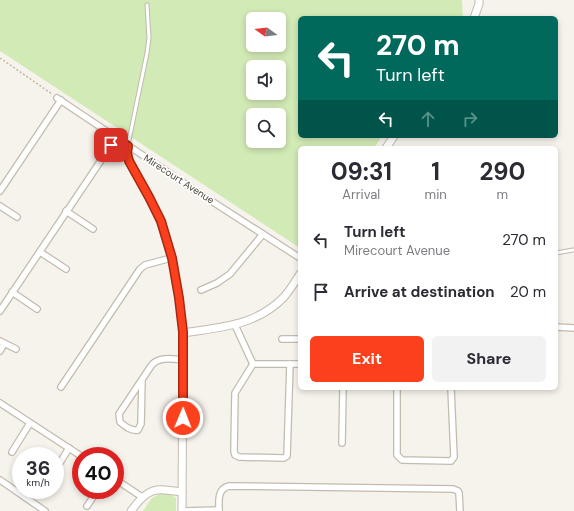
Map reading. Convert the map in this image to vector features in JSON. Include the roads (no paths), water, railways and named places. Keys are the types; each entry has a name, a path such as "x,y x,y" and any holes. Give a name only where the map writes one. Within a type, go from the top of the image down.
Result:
{"street":[{"path":"475,16 479,4 478,0"},
{"name":"Mirecourt Avenue","path":"0,190 59,99 128,146 298,257"},
{"path":"0,311 116,138"},
{"path":"128,146 127,153 129,161 161,221 172,258 179,298 183,332 184,360 183,511 219,511 220,494 225,487 233,486 455,490 459,493 460,511"},
{"path":"0,206 17,217"},
{"path":"66,211 93,230"},
{"path":"201,290 217,283 230,274 263,234"},
{"path":"40,252 66,269"},
{"path":"61,387 140,269 172,258"},
{"path":"183,332 235,325 268,311 284,297 298,277"},
{"path":"12,292 37,309"},
{"path":"235,325 253,364"},
{"path":"558,327 574,328"},
{"path":"282,339 298,339"},
{"path":"0,350 2,342 16,349"},
{"path":"142,380 141,424 138,430 135,430 125,426 120,422 119,418 121,411 154,362 158,360 184,360"},
{"path":"253,364 237,388 234,397 234,452 235,455 239,457 284,458 287,456 290,364"},
{"path":"253,364 298,364"},
{"path":"342,443 343,390"},
{"path":"397,390 398,458 402,460 451,461 454,457 451,390"},
{"path":"0,403 72,450"},
{"path":"15,447 30,423"},
{"path":"64,456 69,448"},
{"path":"1,484 39,510 46,511"},
{"path":"124,484 142,496"},
{"path":"131,511 142,496 148,492 159,490 182,492"},
{"path":"87,506 92,499"}],"lane":[{"path":"128,146 147,53 149,38 147,5"},
{"path":"558,253 573,250"}]}
